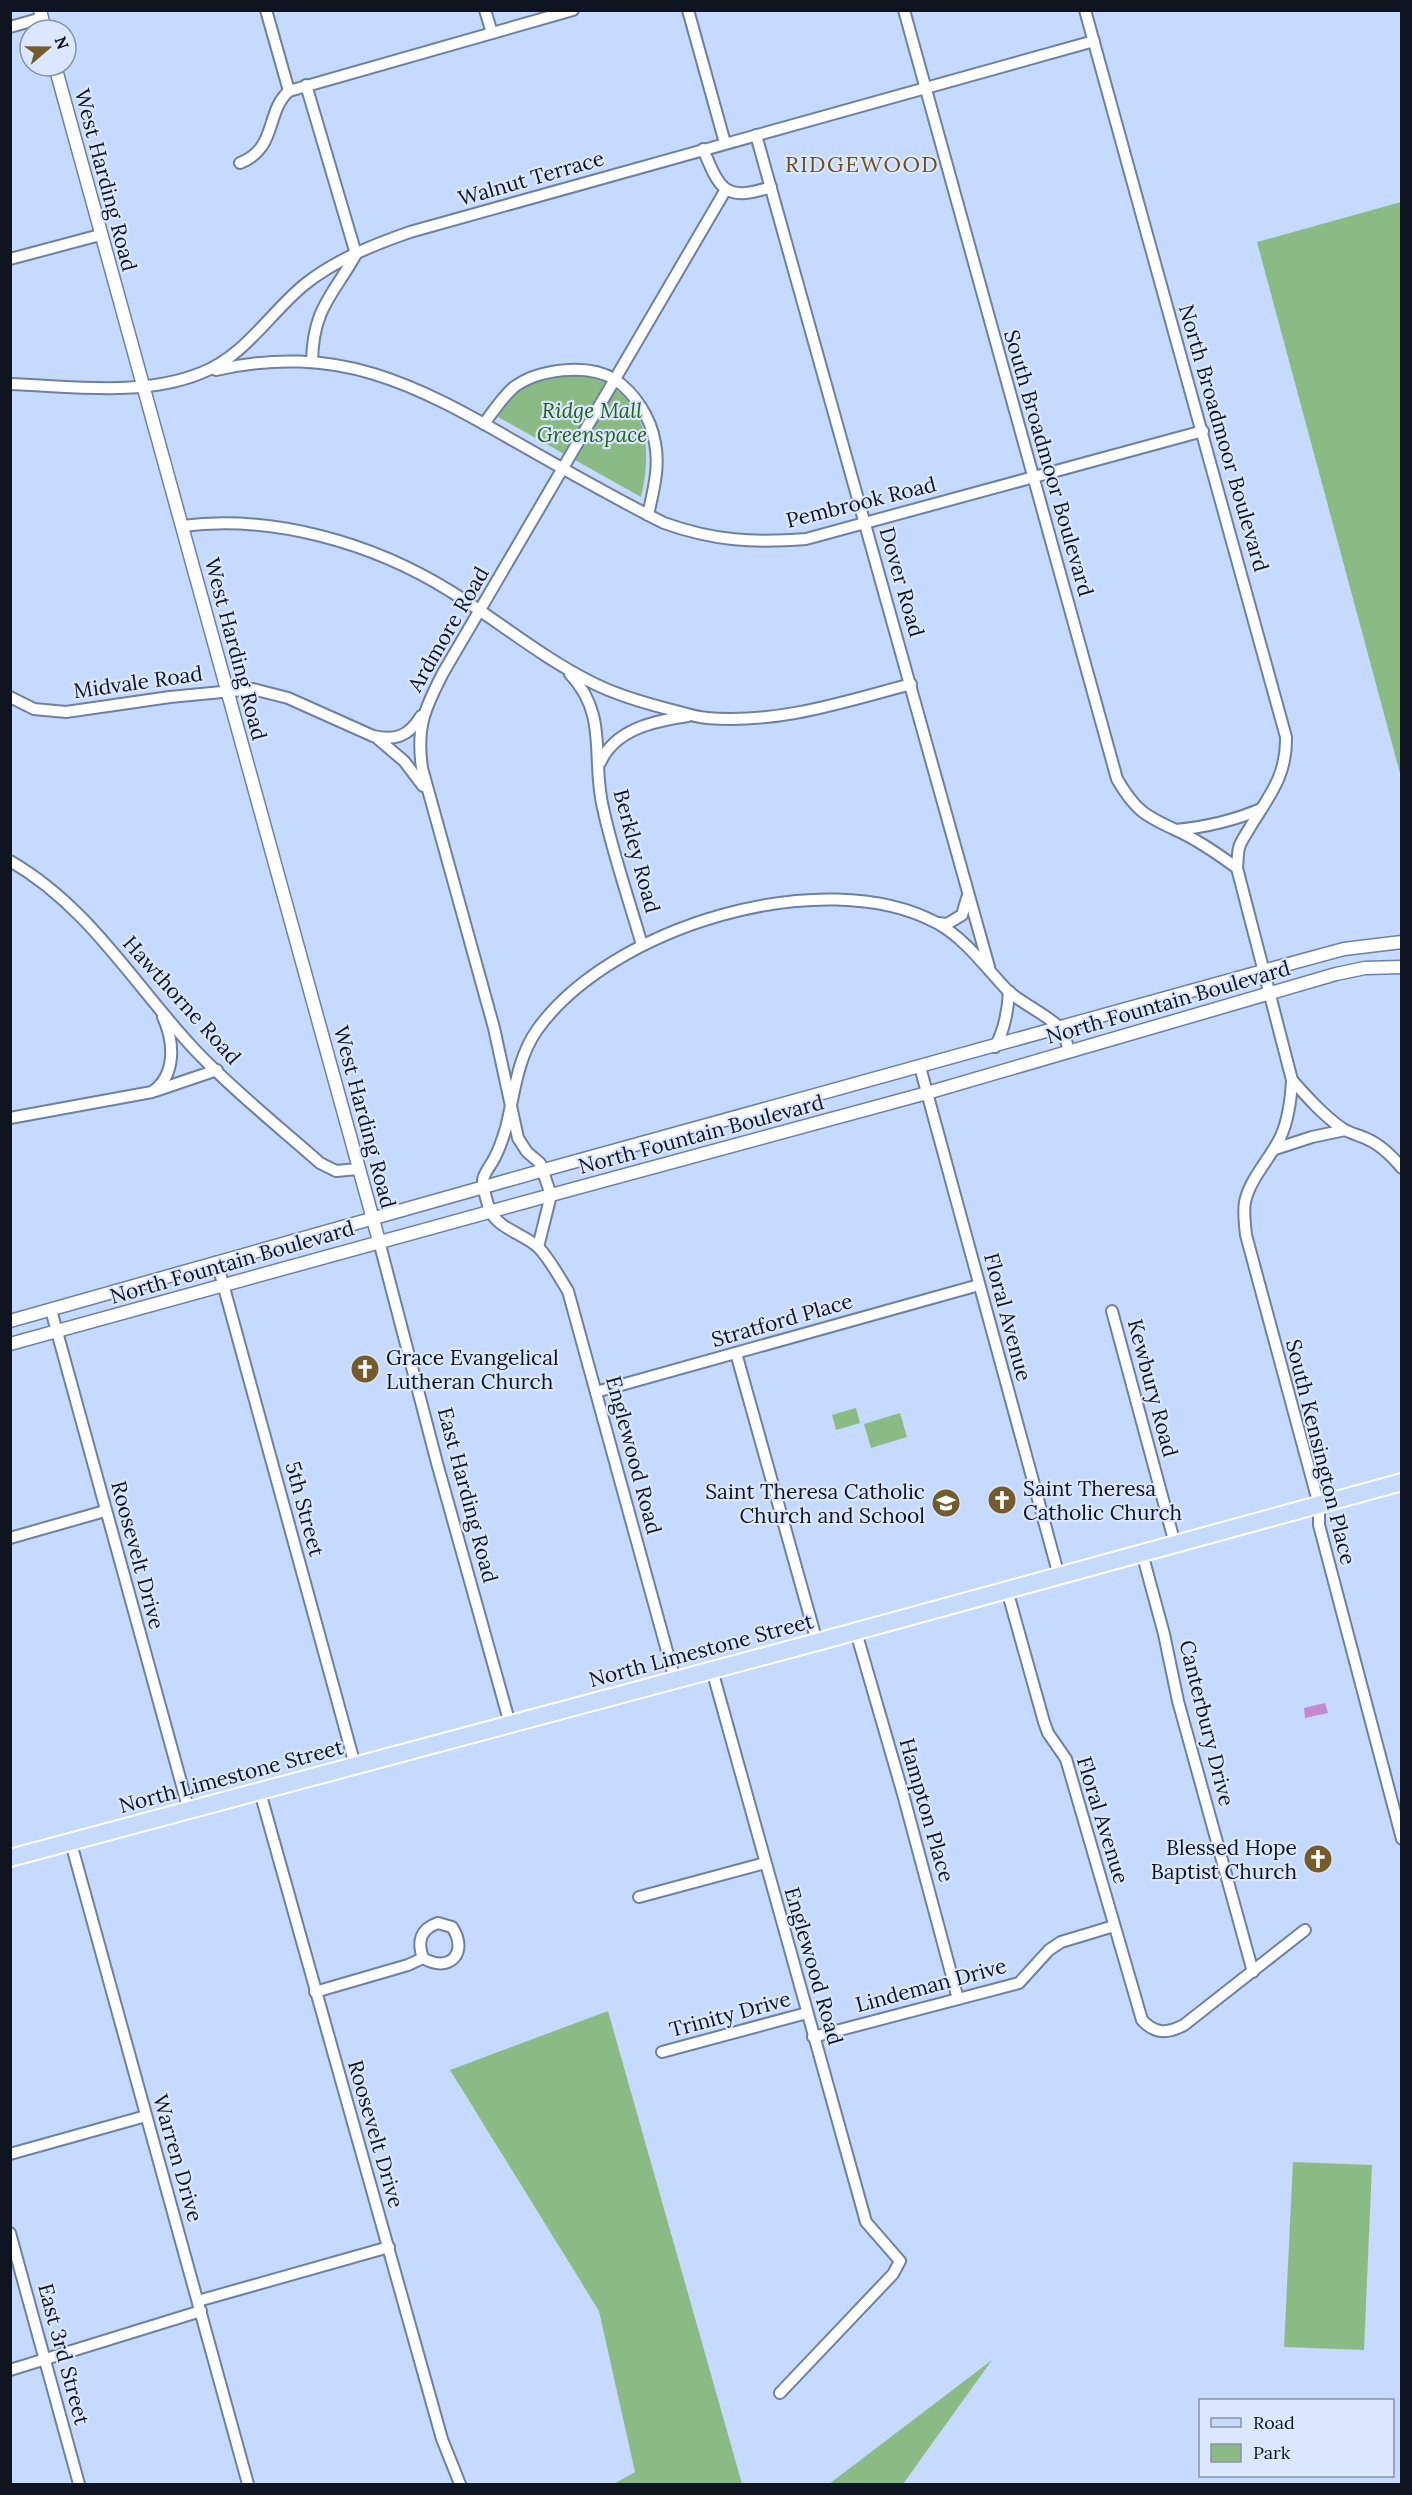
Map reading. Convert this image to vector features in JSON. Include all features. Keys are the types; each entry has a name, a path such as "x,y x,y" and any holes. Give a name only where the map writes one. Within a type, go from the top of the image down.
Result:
{"main road":[{"name":"North Limestone Street","path":"10,1858 856,1632 1401,1482"}],"street":[{"path":"266,10 289,91"},
{"path":"486,10 492,33"},
{"path":"240,163 256,155 263,147 280,103 289,91 573,10"},
{"path":"688,10 725,143"},
{"name":"South Broadmoor Boulevard","path":"904,10 1117,779 1137,807 1159,824 1176,830 1237,868"},
{"name":"North Broadmoor Boulevard","path":"1085,10 1286,737 1285,763 1281,776 1239,845 1237,868"},
{"name":"Walnut Terrace","path":"10,384 143,386 201,374 235,353 305,284 325,270 356,254 410,232 1094,41"},
{"name":"West Harding Road","path":"58,78 379,1242"},
{"path":"306,85 356,254 321,309 312,341 312,362"},
{"name":"Dover Road","path":"756,135 990,970"},
{"path":"703,149 714,174 725,191 737,194 771,187"},
{"name":"Ardmore Road","path":"551,1195 540,1163 527,1152 518,1138 494,1028 429,797 420,754 424,710 725,191"},
{"path":"10,259 100,235"},
{"name":"Pembrook Road","path":"201,374 267,362 312,362 375,374 408,384 484,423 648,515 693,533 744,542 806,539 1203,431"},
{"path":"484,423 514,388 542,374 555,370 572,371 596,373 615,380 639,404 652,430 657,462 648,515"},
{"path":"182,526 222,523 254,525 322,537 364,551 416,572 480,611 563,667 618,694 694,716 729,719 790,715 911,684"},
{"name":"Berkley Road","path":"563,667 579,683 592,710 598,745 599,790 603,812 642,945"},
{"name":"Midvale Road","path":"10,697 34,709 66,712 227,690 266,691 288,698 373,736 388,746 417,775 429,797"},
{"name":"Midvale Road","path":"373,736 387,739 404,735 411,730 424,710"},
{"name":"Berkley Road","path":"598,768 604,754 621,736 654,723 694,716"},
{"path":"1176,830 1235,820 1261,809"},
{"name":"Hawthorne Road","path":"10,861 60,896 85,920 193,1048 320,1163 336,1171 358,1169"},
{"path":"1237,868 1292,1080 1311,1102 1345,1130 1374,1143 1394,1157 1401,1168"},
{"path":"491,1213 483,1178 499,1149 517,1076 536,1032 567,996 615,960 642,945 702,921 752,908 802,902 862,902 899,909 947,924 965,911 967,892"},
{"path":"935,922 958,938 1009,992 1061,1028 1069,1051"},
{"name":"North Fountain Boulevard","path":"10,1321 484,1186 1344,949 1401,942"},
{"name":"North Fountain Boulevard","path":"10,1344 222,1284 491,1213 927,1093 1336,974 1365,968 1401,966"},
{"path":"995,1047 1002,1035 1009,992"},
{"path":"152,1092 164,1082 171,1054 170,1033 158,1006"},
{"name":"Floral Avenue","path":"920,1067 1059,1576"},
{"path":"10,1118 152,1092 217,1070"},
{"name":"South Kensington Place","path":"1292,1080 1286,1124 1275,1149 1248,1196 1244,1216 1246,1235 1319,1505 1319,1525 1401,1839"},
{"path":"1275,1149 1312,1137 1345,1130"},
{"path":"538,1247 551,1195"},
{"name":"Englewood Road","path":"491,1213 538,1247 567,1291 675,1680"},
{"name":"East Harding Road","path":"379,1242 437,1463 510,1724"},
{"name":"5th Street","path":"217,1262 355,1766"},
{"name":"Stratford Place","path":"596,1392 979,1285"},
{"name":"Roosevelt Drive","path":"51,1310 189,1811"},
{"name":"Kewbury Road","path":"1112,1311 1175,1544"},
{"path":"736,1353 817,1642"},
{"path":"10,1538 105,1511"},
{"name":"Canterbury Drive","path":"1142,1553 1164,1634 1178,1701 1253,1972"},
{"name":"Floral Avenue","path":"1007,1590 1044,1722 1048,1733 1066,1758 1142,2020 1151,2029 1172,2031 1184,2025 1305,1930"},
{"name":"Hampton Place","path":"856,1632 958,1999"},
{"name":"Englewood Road","path":"712,1670 866,2222 900,2260 893,2274 780,2393"},
{"name":"Roosevelt Drive","path":"260,1792 442,2439 460,2484"},
{"name":"Warren Drive","path":"70,1843 248,2484"},
{"path":"639,1897 765,1863"},
{"name":"Lindeman Drive","path":"813,2037 1019,1983 1050,1950 1061,1942 1114,1926"},
{"path":"315,1992 408,1965 423,1958"},
{"name":"Trinity Drive","path":"662,2052 807,2013"},
{"path":"10,2154 146,2116"},
{"name":"East 3rd Street","path":"10,2233 80,2484"},
{"path":"10,2370 200,2306 389,2247"}],"green space":[{"path":"1402,202 1401,777 1257,242"},
{"name":"Ridge Mall Greenspace","path":"553,375 593,377 622,394 632,406 640,419 646,449 641,497 498,417 507,401 514,395 528,385"},
{"path":"856,1408 860,1423 836,1430 832,1415"},
{"path":"900,1413 907,1437 871,1448 864,1424"},
{"path":"608,2011 742,2484 614,2484 635,2472 599,2311 450,2070"},
{"path":"1293,2162 1372,2165 1364,2350 1284,2347"},
{"path":"992,2360 903,2484 829,2484"}],"shaded area":[{"path":"1325,1703 1328,1713 1305,1718 1304,1708"}],"place":[{"name":"Grace Evangelical Lutheran Church","path":"365,1369"},
{"name":"Saint Theresa Catholic Church","path":"1002,1500"},
{"name":"Saint Theresa Catholic Church and School","path":"946,1503"},
{"name":"Blessed Hope Baptist Church","path":"1318,1859"}],"district":[{"name":"RIDGEWOOD","path":"862,164"}]}
